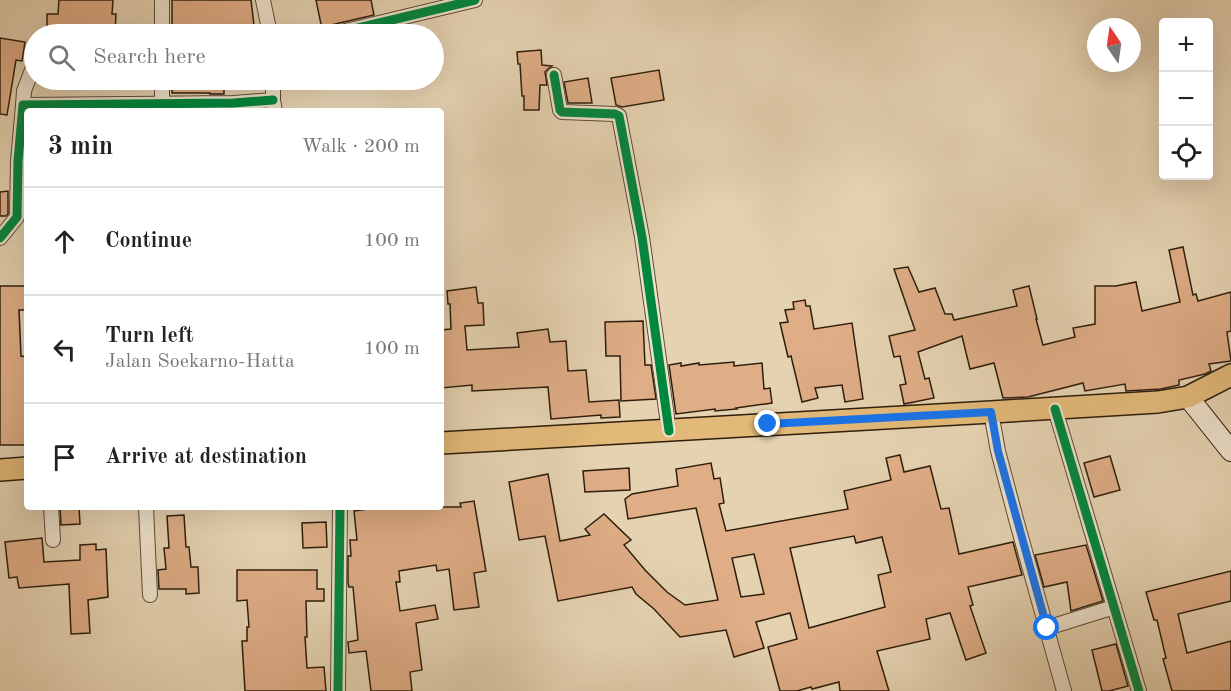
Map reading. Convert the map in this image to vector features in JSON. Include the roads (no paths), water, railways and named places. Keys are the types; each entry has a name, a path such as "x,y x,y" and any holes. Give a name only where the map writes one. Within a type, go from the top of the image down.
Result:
{"main road":[{"path":"444,443 1158,402 1188,397 1231,375"},
{"path":"1188,397 1231,451"},
{"path":"0,470 24,468"}],"street":[{"path":"162,0 162,24"},
{"path":"263,0 268,24"},
{"path":"375,24 475,0"},
{"path":"554,75 562,112 615,114 619,117 642,237 669,431"},
{"path":"0,238 17,217 18,161 24,90"},
{"path":"162,90 162,103"},
{"path":"23,105 162,103 274,105 273,90"},
{"path":"1055,409 1140,691"},
{"path":"991,412 995,439 1064,691"},
{"path":"51,510 53,540"},
{"path":"146,510 150,595"},
{"path":"338,691 340,510"},
{"path":"1047,628 1114,607"}]}
